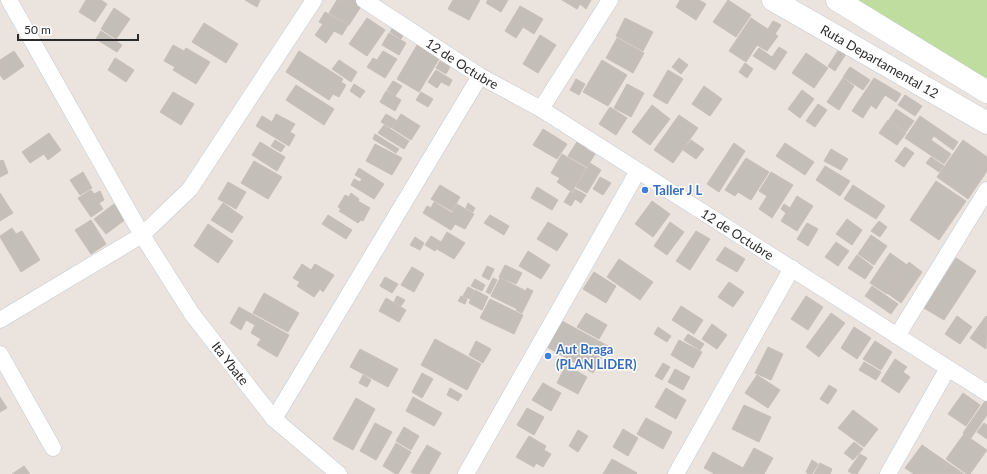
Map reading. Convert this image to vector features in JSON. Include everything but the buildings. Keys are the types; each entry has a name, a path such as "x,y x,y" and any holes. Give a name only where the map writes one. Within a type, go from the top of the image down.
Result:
{"main road":[{"name":"Ruta Departamental 12","path":"773,0 987,123"},
{"path":"837,0 987,92"}],"street":[{"name":"Ita Ybate","path":"9,0 142,235 192,314 274,419 338,474"},
{"path":"0,320 142,235 190,189 314,0"},
{"name":"12 de Octubre","path":"364,0 480,76 541,109 987,393"},
{"path":"541,109 610,0"},
{"path":"274,419 480,76"},
{"path":"466,474 638,172"},
{"path":"898,336 987,190"},
{"path":"676,474 792,268"},
{"path":"0,354 53,448"},
{"path":"888,474 948,368"}],"green space":[{"path":"837,0 987,0 987,89"}],"place":[{"name":"Taller J L","path":"645,190"},
{"name":"Aut Braga (PLAN LIDER)","path":"548,356"}]}
